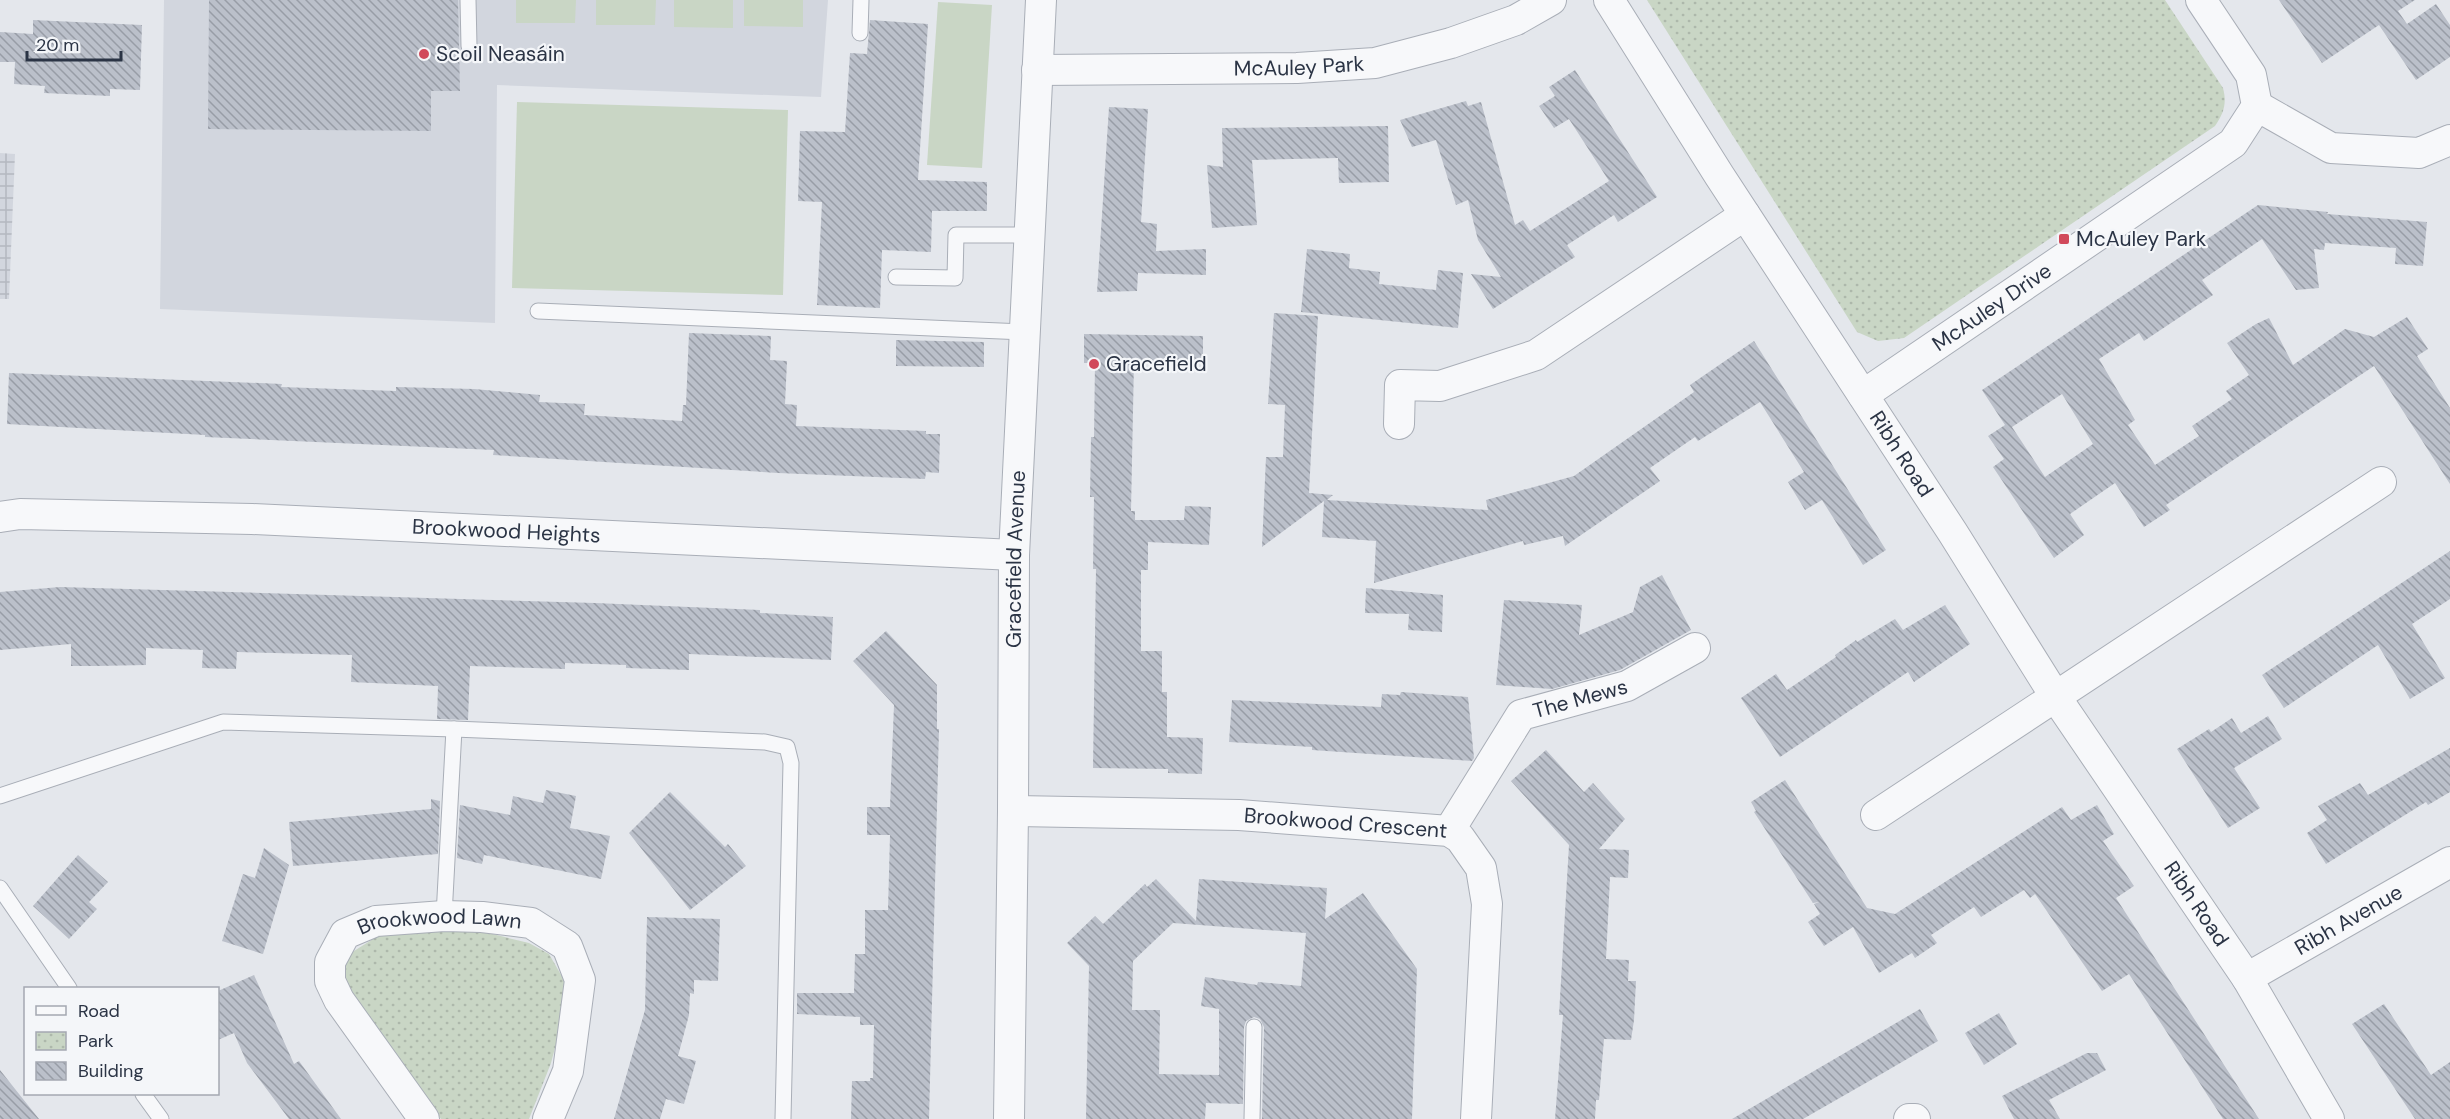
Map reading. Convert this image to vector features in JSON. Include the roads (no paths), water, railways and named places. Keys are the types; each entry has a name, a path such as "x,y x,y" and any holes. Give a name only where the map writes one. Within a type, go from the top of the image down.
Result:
{"street":[{"name":"Gracefield Avenue","path":"1009,1119 1014,555 1041,0"},
{"name":"McAuley Park","path":"1037,70 1297,68 1375,63 1451,43 1505,24 1551,0"},
{"name":"Ribh Road","path":"1609,0 1953,533 2055,696 2247,978 2329,1119"},
{"path":"2201,0 2251,75 2257,106 2331,148 2419,153 2450,140"},
{"name":"McAuley Drive","path":"1863,395 2233,143 2257,106"},
{"path":"1399,424 1400,385 1440,386 1536,355 1745,214"},
{"path":"1876,815 2381,482"},
{"name":"Brookwood Heights","path":"0,518 20,514 252,519 1014,555"},
{"name":"The Mews","path":"1449,831 1521,715 1627,686 1695,648"},
{"name":"Brookwood Crescent","path":"1013,811 1239,815 1449,831 1460,838 1480,868 1486,904 1476,1119"},
{"name":"Ribh Avenue","path":"2247,978 2450,862"},
{"name":"Brookwood Lawn","path":"424,1119 339,1000 330,981 330,962 345,934 376,921 444,916 482,917 531,923 567,946 580,980 568,1071 548,1119"},
{"path":"1909,1119 1915,1119"}],"lane":[{"path":"468,0 469,46"},
{"path":"860,33 861,0"},
{"path":"896,277 955,278 956,235 1030,235"},
{"path":"538,311 1025,332"},
{"path":"0,796 223,722 765,742 787,747 791,762 783,1119"},
{"path":"444,916 454,729"},
{"path":"0,888 68,987"},
{"path":"1252,1119 1254,1027"},
{"path":"144,1095 161,1119"}],"place":[{"name":"Scoil Neasáin","path":"424,54"},
{"name":"McAuley Park","path":"2064,239"},
{"name":"Gracefield","path":"1094,364"}]}
